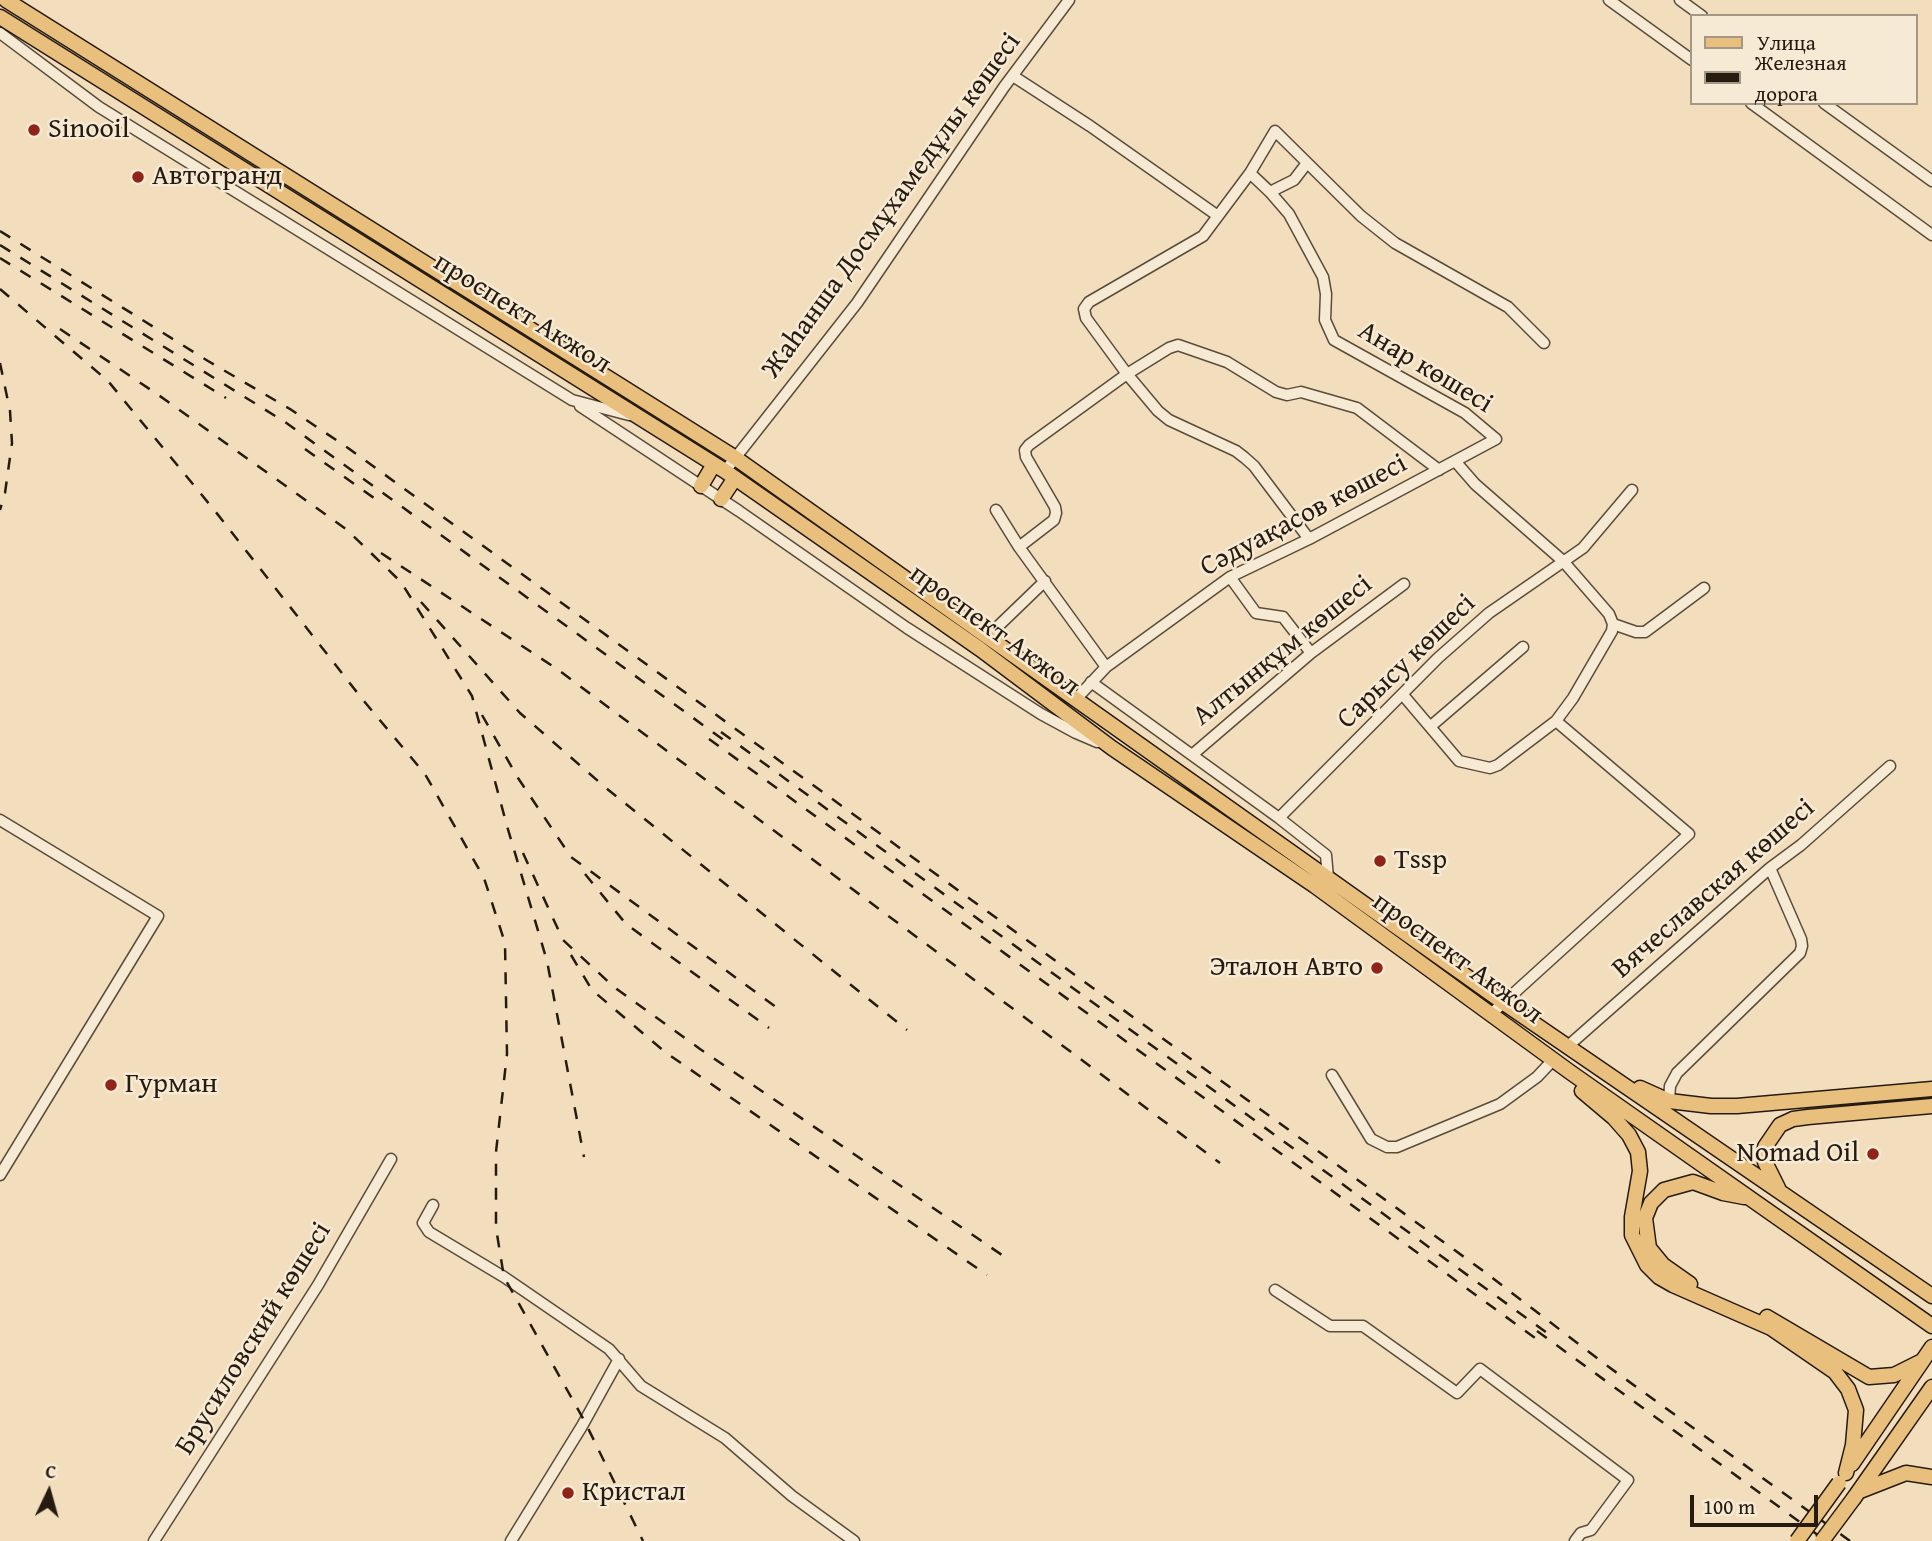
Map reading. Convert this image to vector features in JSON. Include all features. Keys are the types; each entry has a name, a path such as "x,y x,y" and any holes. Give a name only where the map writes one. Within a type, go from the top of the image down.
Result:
{"main road":[{"name":"проспект Акжол","path":"6,0 734,457 1504,1003 1932,1296"},
{"name":"проспект Акжол","path":"0,17 724,471 980,649 1112,748 1315,886 1748,1198 1932,1325"},
{"path":"293,201 302,186"},
{"path":"701,486 724,471"},
{"path":"721,499 724,471"},
{"path":"1570,1072 1583,1093 1614,1118 1629,1135 1637,1152 1640,1171 1632,1217 1632,1235 1647,1265 1659,1277 1673,1285 1771,1328 1835,1372 1848,1389 1856,1410 1854,1438 1842,1478"},
{"path":"1609,1074 1669,1101 1711,1106 1932,1089"},
{"path":"1783,1195 1765,1162 1765,1147 1780,1125 1801,1118 1932,1106"},
{"path":"1748,1198 1723,1194 1693,1182 1664,1190 1651,1203 1645,1218 1649,1248 1655,1258 1676,1276 1697,1288 1773,1320 1869,1377 1894,1376 1922,1362"},
{"path":"1797,1541 1932,1347"},
{"path":"1822,1541 1932,1387"},
{"path":"1856,1495 1906,1473 1932,1476"}],"street":[{"name":"Жаһанша Досмұхамедұлы көшесі","path":"724,471 857,303 1013,76 1069,0"},
{"path":"1609,0 1690,59"},
{"path":"1680,0 1699,14"},
{"path":"0,33 99,107 572,400 907,628 1062,726 1112,748"},
{"path":"1013,76 1090,126 1218,216"},
{"path":"1754,105 1932,235"},
{"path":"1827,105 1932,181"},
{"path":"1309,539 1254,466 1236,451 1169,420 1158,411 1086,318 1084,309 1088,302 1203,236 1250,173 1275,131 1361,216 1395,243 1508,307 1544,343"},
{"path":"1250,173 1270,192 1294,180 1307,163"},
{"name":"Анар көшесі","path":"1270,192 1289,214 1322,277 1326,294 1325,320 1334,341 1465,413 1496,439"},
{"path":"1019,547 1054,520 1056,513 1026,457 1025,450 1028,445 1127,374 1178,345 1227,362 1276,392 1287,395 1301,392 1357,408 1439,470"},
{"path":"572,400 642,418"},
{"name":"Сәдуақасов көшесі","path":"1077,698 1106,667 1230,577 1309,539 1496,439"},
{"path":"1403,695 1459,761 1490,768 1498,765 1556,721 1612,631 1613,624 1609,614 1563,561 1475,484 1455,461"},
{"name":"Сарысу көшесі","path":"1279,818 1438,658 1489,613 1583,548 1632,490"},
{"path":"996,510 1019,547 1106,667"},
{"path":"1230,577 1255,613 1283,617 1311,653"},
{"path":"988,636 1045,581"},
{"name":"Алтынқұм көшесі","path":"1192,755 1311,653 1405,584"},
{"path":"1613,624 1636,632 1645,632 1704,588"},
{"path":"1431,726 1523,647"},
{"path":"1091,682 1279,818 1325,855 1328,878"},
{"path":"1492,1014 1689,834 1556,721"},
{"name":"Вячеславская көшесі","path":"1568,1046 1890,766"},
{"path":"0,820 158,916 0,1175"},
{"path":"1669,1101 1670,1086 1677,1073 1800,953 1801,940 1770,868"},
{"path":"1332,1075 1371,1139 1387,1147 1397,1147 1500,1104 1537,1077 1553,1060"},
{"name":"Брусиловский көшесі","path":"154,1541 318,1285 391,1159"},
{"path":"433,1205 423,1223 429,1232 609,1349 641,1386 725,1438 792,1496 854,1541"},
{"path":"1275,1290 1330,1326 1363,1326 1457,1393 1480,1368 1628,1480 1591,1531 1581,1533 1575,1541"},
{"path":"511,1541 619,1360"}],"railway":[{"path":"0,231 290,409 348,448 1482,1270 1606,1365 1850,1541"},
{"path":"0,245 285,422 725,741"},
{"path":"0,258 226,398"},
{"path":"0,289 108,381 215,511 363,700 425,774 484,878 505,943 507,1054 496,1152 496,1228 504,1277 585,1422 643,1541"},
{"path":"60,329 157,394 346,529 401,582 472,696 547,961 584,1157"},
{"path":"0,363 10,411 12,443 0,510"},
{"path":"305,449 374,498"},
{"path":"381,553 557,669 1220,1163"},
{"path":"421,602 520,713 606,788 907,1030"},
{"path":"482,715 518,778 571,857 780,1010"},
{"path":"721,732 1547,1333"},
{"path":"709,739 1542,1343"},
{"path":"523,853 563,940 614,987 700,1049 1002,1255"},
{"path":"585,874 626,924 769,1028"},
{"path":"571,955 592,990 665,1052 987,1275"},
{"path":"1537,1331 1826,1541"}],"place":[{"name":"Sinooil","path":"34,130"},
{"name":"Автогранд","path":"138,177"},
{"name":"Tssp","path":"1380,861"},
{"name":"Эталон Авто","path":"1377,968"},
{"name":"Гурман","path":"111,1085"},
{"name":"Nomad Oil","path":"1873,1154"},
{"name":"Кристал","path":"568,1493"}]}
